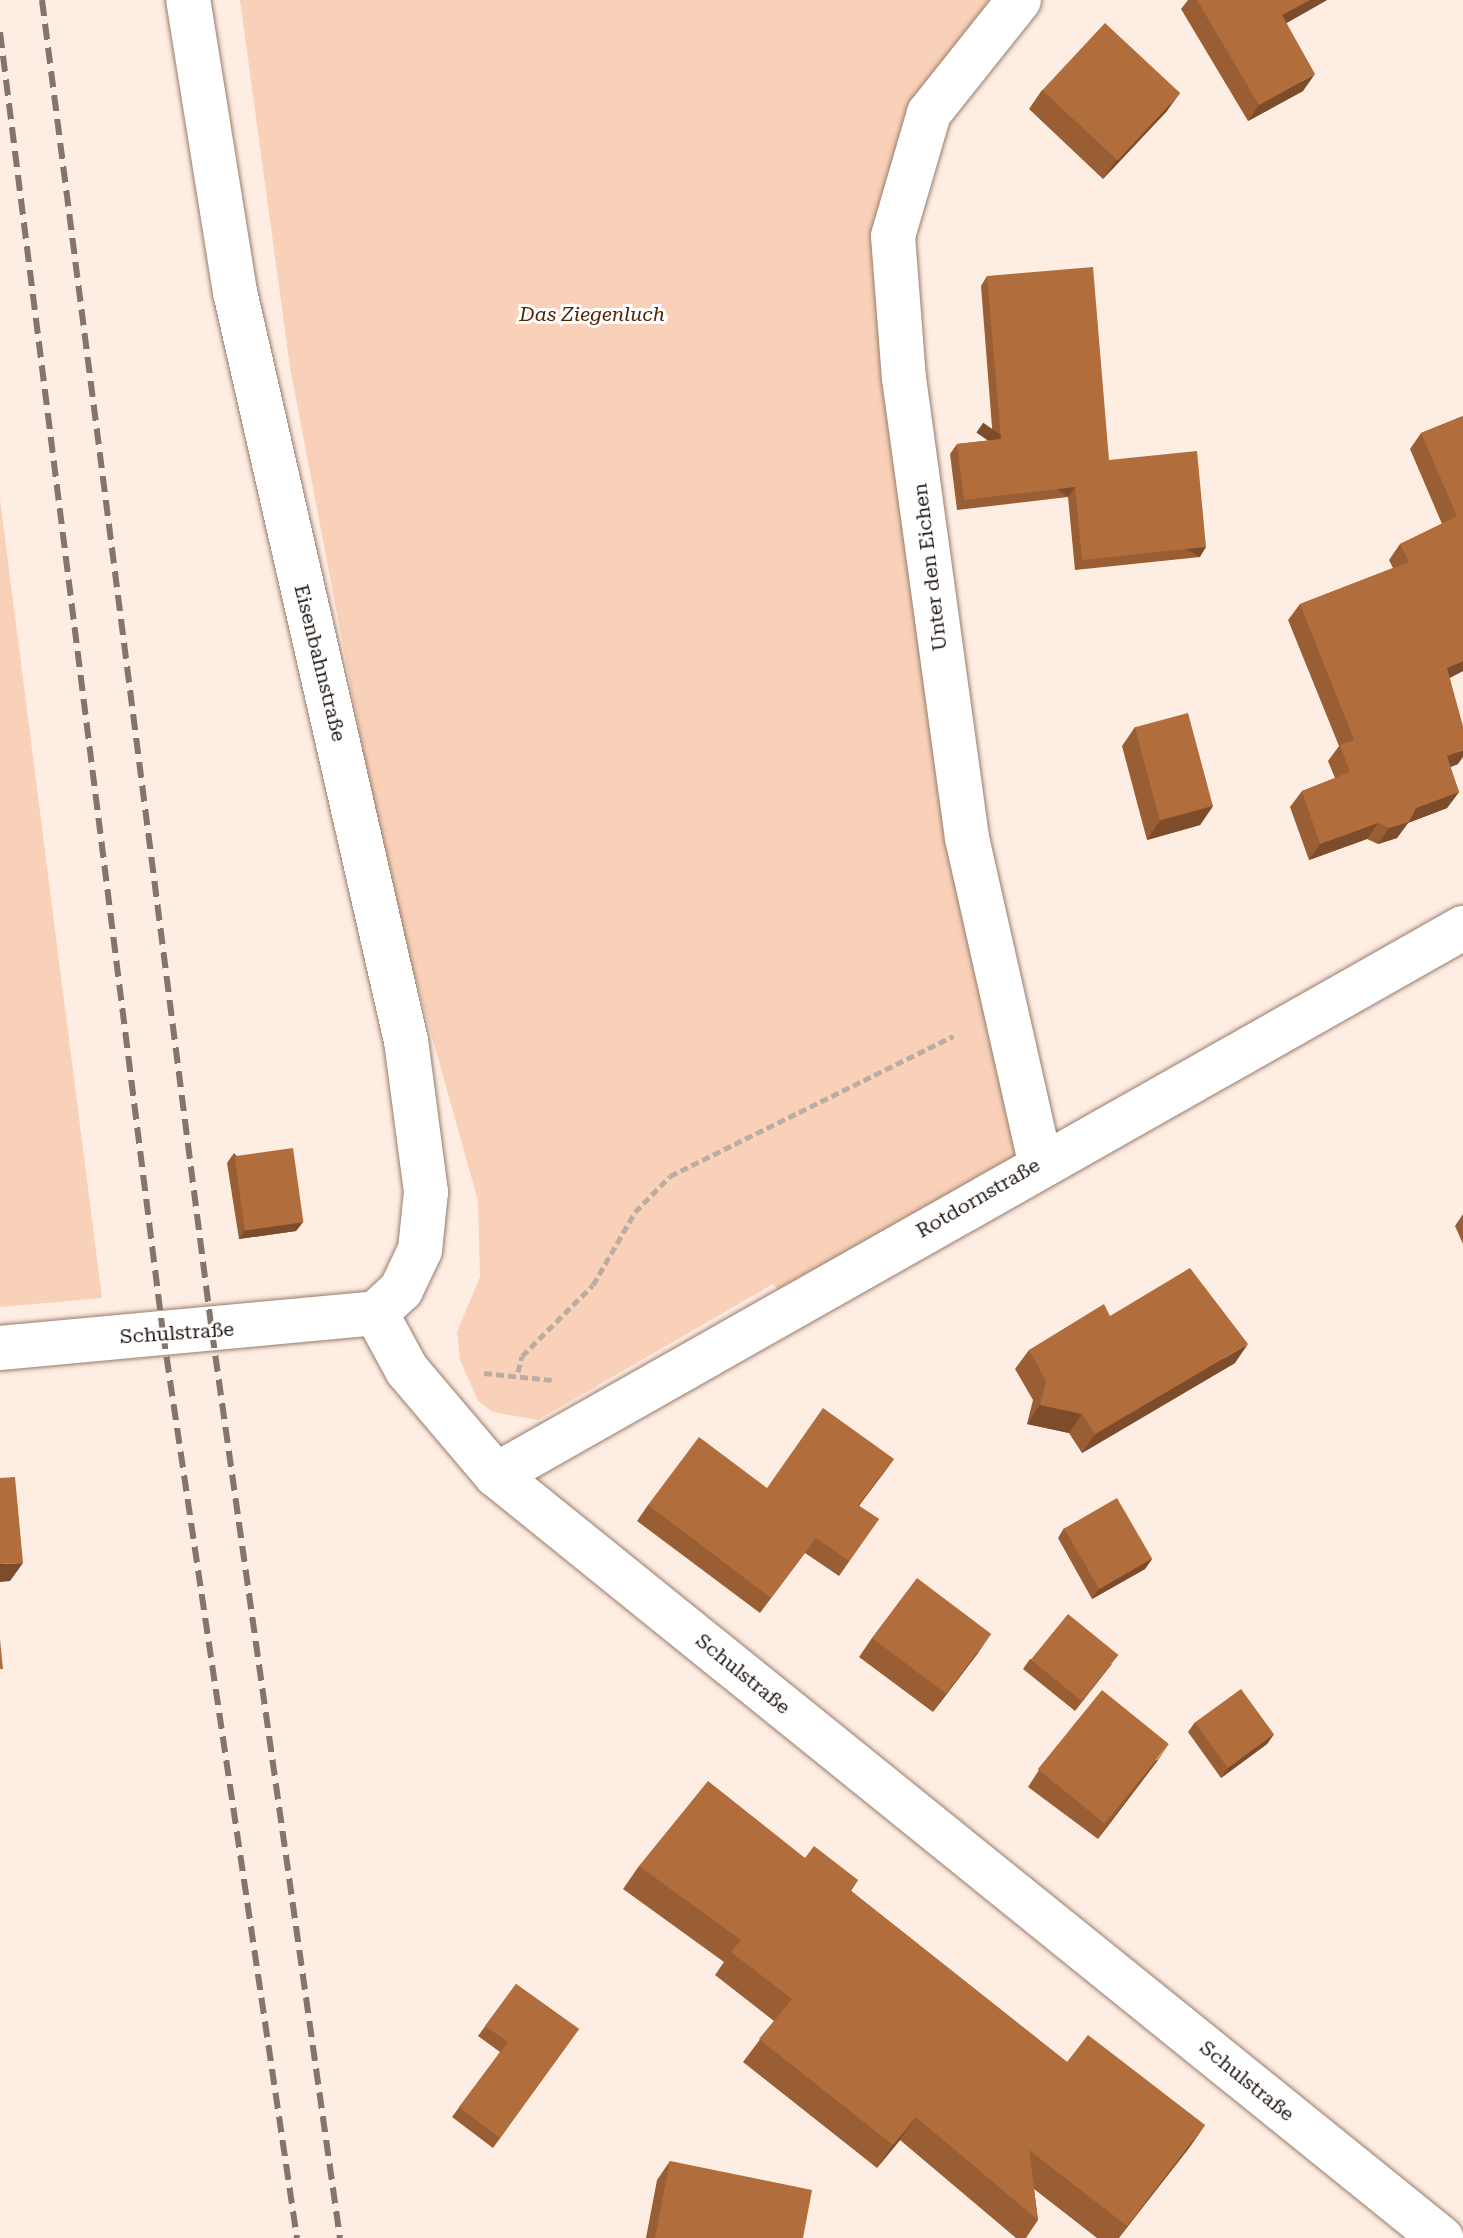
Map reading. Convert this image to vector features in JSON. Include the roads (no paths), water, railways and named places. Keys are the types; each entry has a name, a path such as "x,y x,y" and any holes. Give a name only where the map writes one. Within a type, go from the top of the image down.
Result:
{"street":[{"name":"Eisenbahnstraße","path":"188,0 235,292 369,858 421,1132 426,1192 420,1250 401,1290 376,1313"},
{"name":"Unter den Eichen","path":"1019,0 929,113 893,236 944,686 999,990 1040,1162"},
{"name":"Rotdornstraße","path":"496,1475 1040,1162 1463,928"},
{"name":"Schulstraße","path":"0,1348 376,1313 426,1395 496,1475 1441,2238"}],"railway":[{"path":"42,0 212,1332 340,2238"},
{"path":"0,32 163,1333 297,2238"}],"park label":[{"name":"Das Ziegenluch","path":"592,314"}]}
